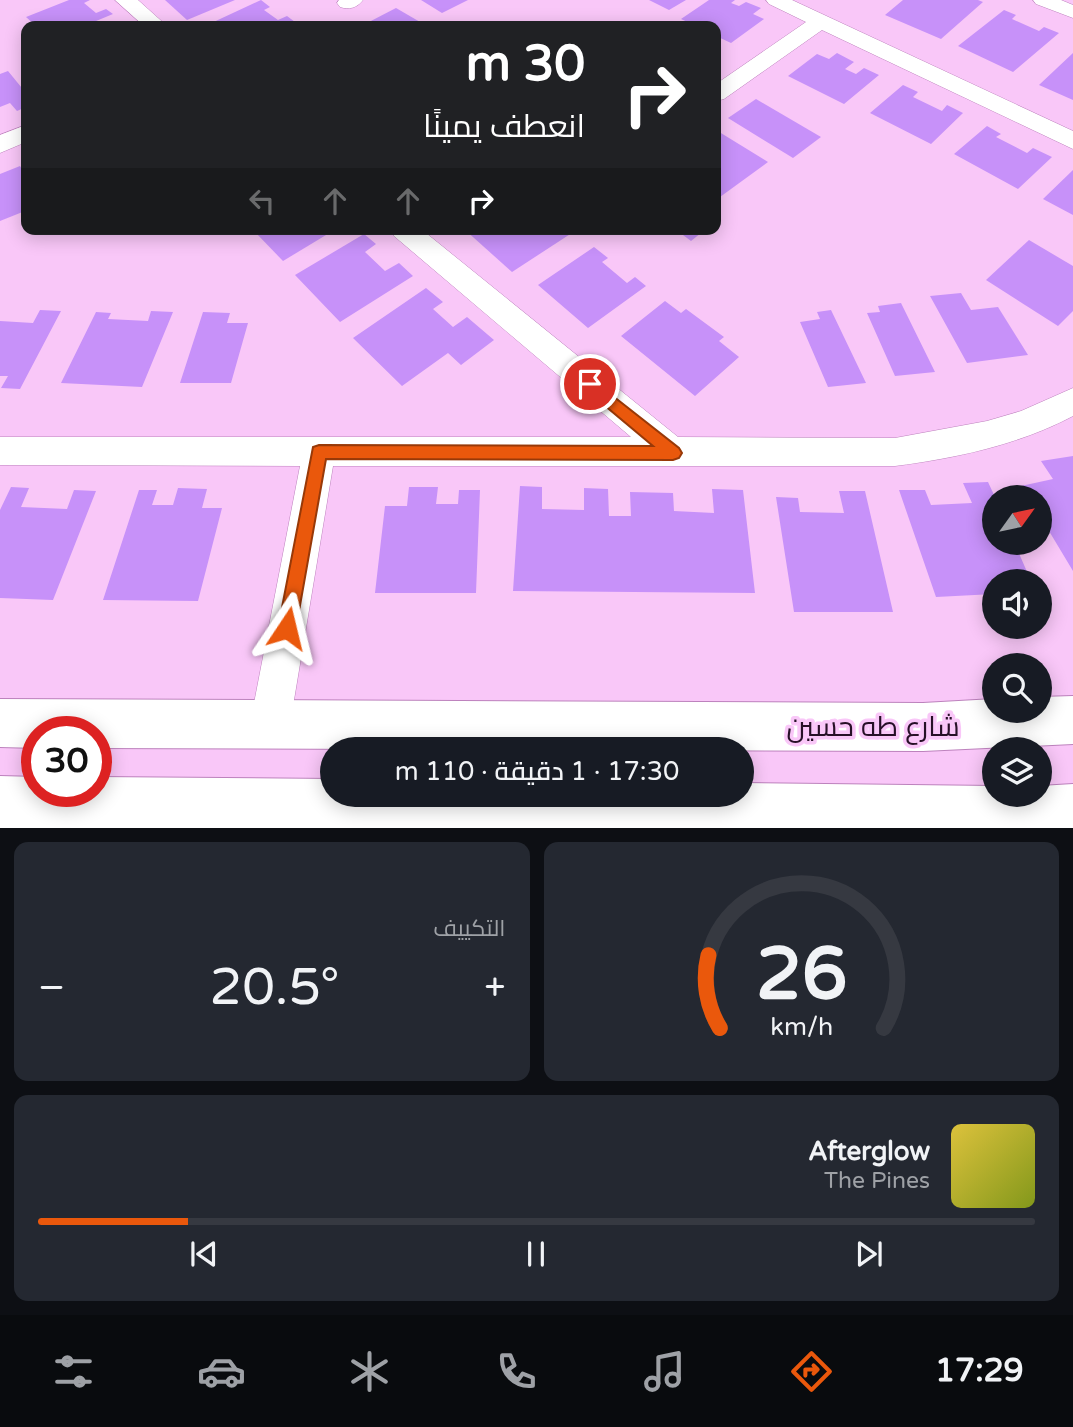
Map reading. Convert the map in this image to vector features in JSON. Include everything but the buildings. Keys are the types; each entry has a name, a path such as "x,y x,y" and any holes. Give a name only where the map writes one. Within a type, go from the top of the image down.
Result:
{"street":[{"path":"125,0 151,21"},
{"path":"776,0 1073,141"},
{"path":"1042,0 1073,12"},
{"path":"721,91 821,21"},
{"path":"0,145 21,135"},
{"path":"410,235 673,453"},
{"path":"0,451 848,454 929,448 983,437 1023,424 1073,401"},
{"path":"270,724 319,452"},
{"name":"شارع طه حسين","path":"0,723 923,727 1073,720"},
{"path":"0,802 419,817 1054,813 1073,810"}],"route":[{"path":"287,628 319,452 673,453 590,384"}]}
